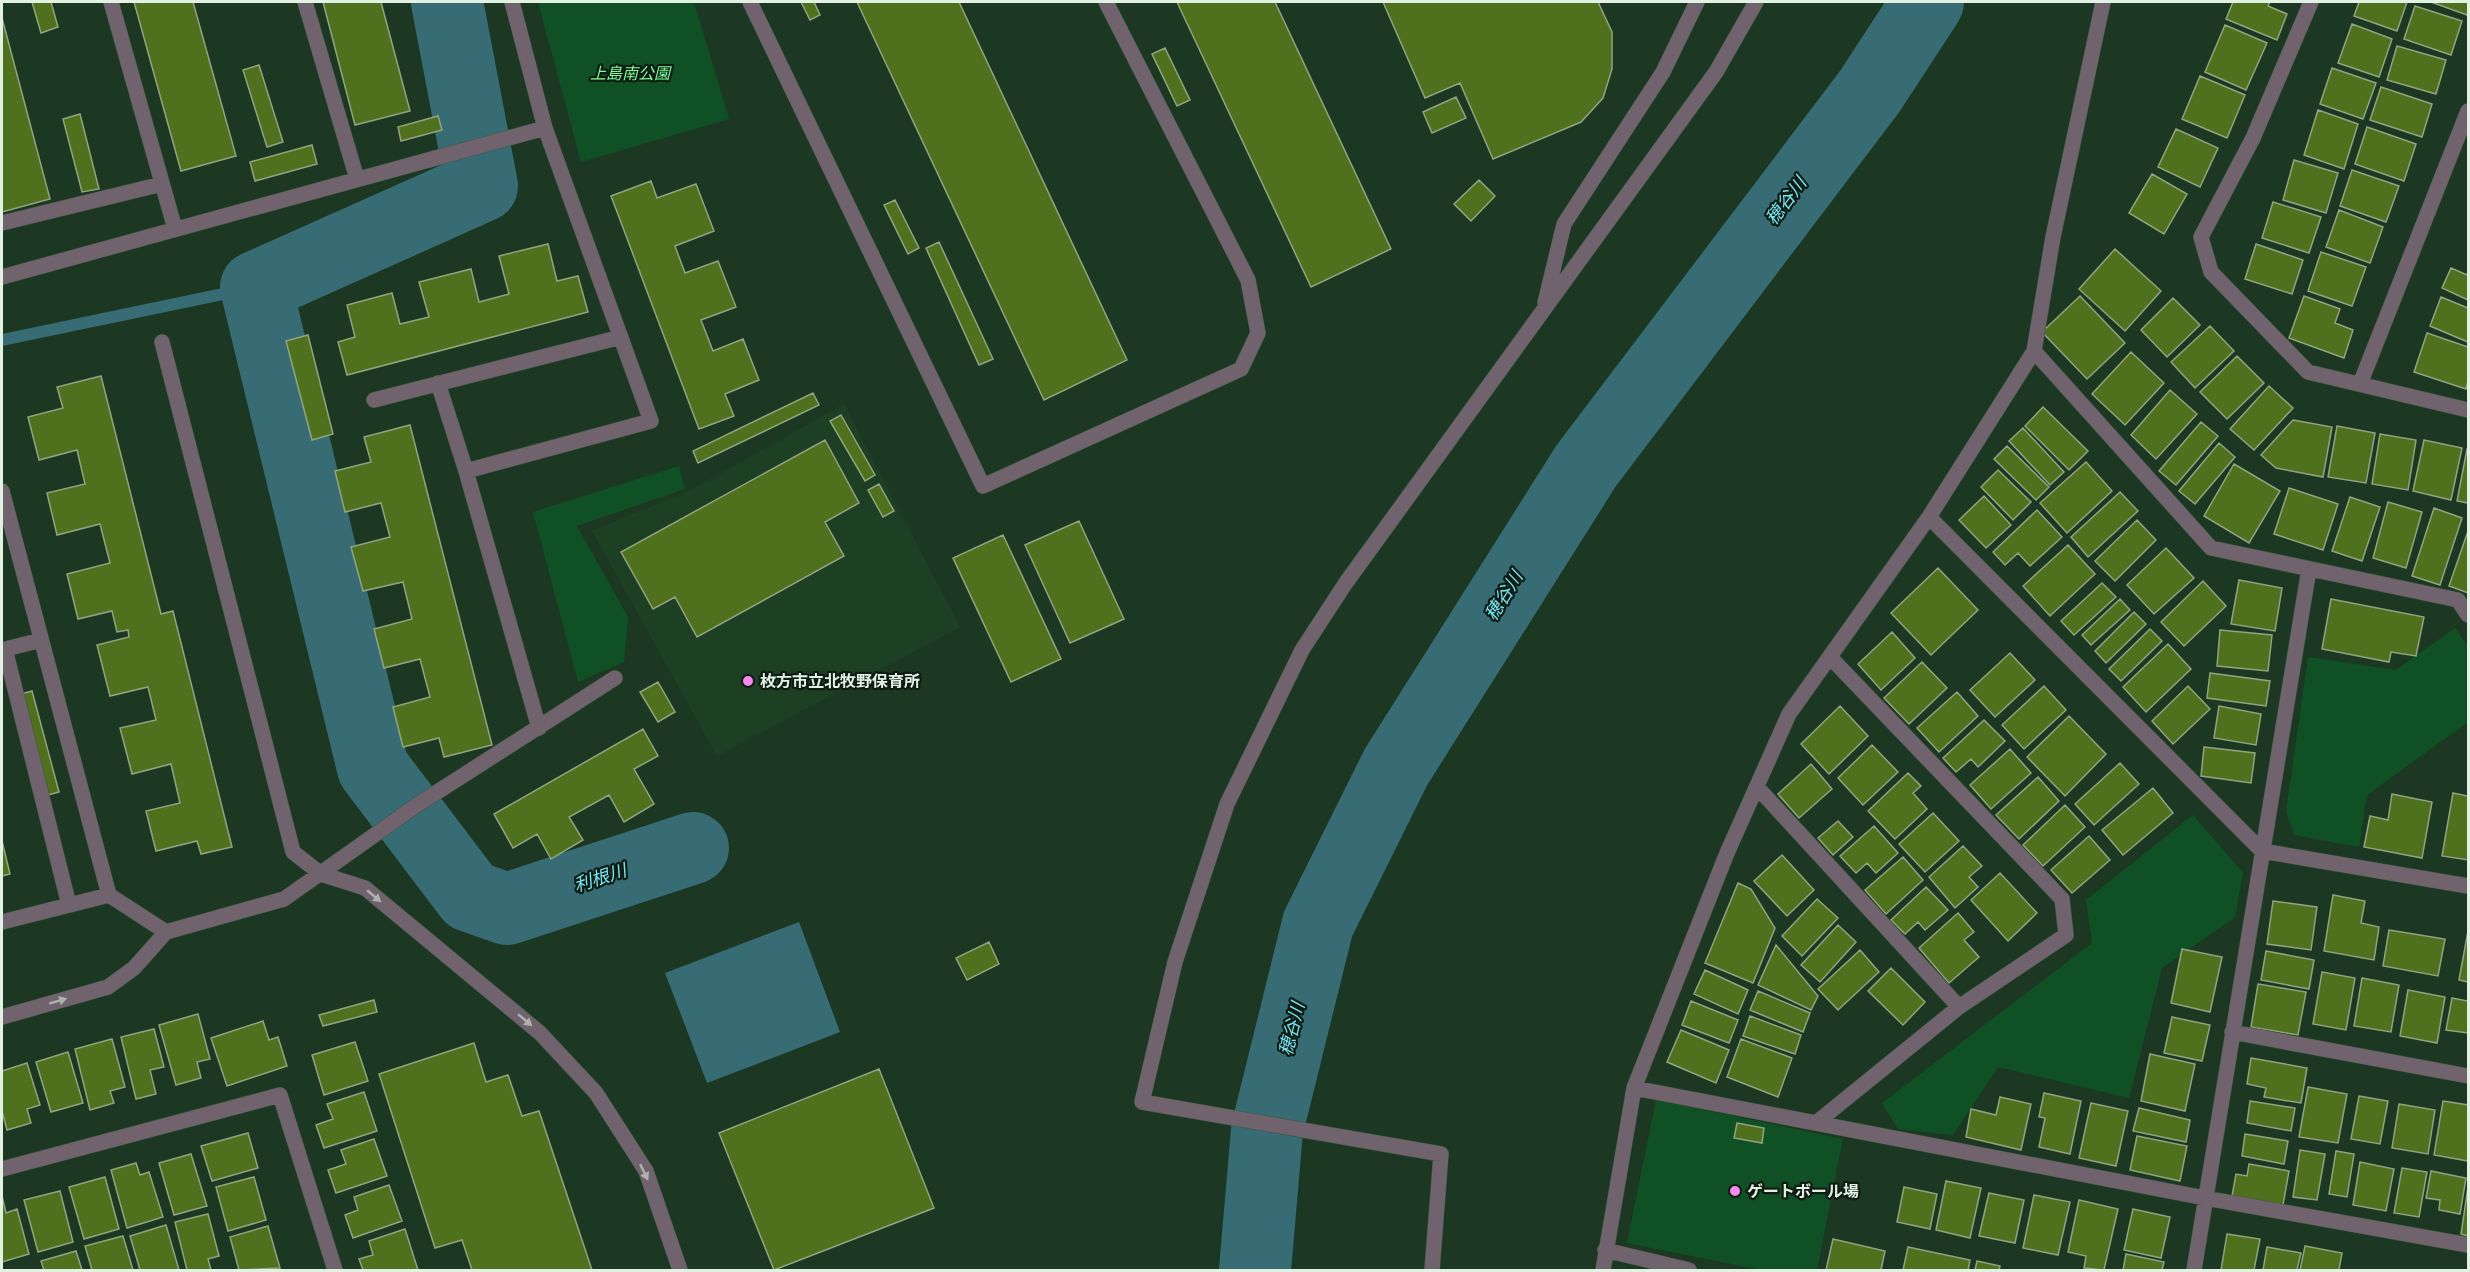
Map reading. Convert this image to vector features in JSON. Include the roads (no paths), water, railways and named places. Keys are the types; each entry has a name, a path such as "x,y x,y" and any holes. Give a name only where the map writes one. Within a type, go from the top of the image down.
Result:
{"street":[{"path":"111,2 175,229"},
{"path":"305,2 357,179"},
{"path":"466,471 651,421 545,128 512,2"},
{"path":"750,2 983,486 1241,369 1258,333 1248,280 1106,2"},
{"path":"1542,312 1564,224 1663,72 1697,2"},
{"path":"1432,1270 1441,1154 1142,1102 1175,962 1227,804 1302,650 1344,584 1716,72 1756,2"},
{"path":"1603,1270 1634,1088 1723,864 1789,714 1929,517 2034,351 2053,237 2103,2"},
{"path":"2311,2 2253,138 2201,237 2211,272 2308,372 2469,410"},
{"path":"2360,384 2469,111"},
{"path":"2,277 545,128"},
{"path":"2,223 162,184"},
{"path":"374,400 621,337"},
{"path":"162,342 293,852 321,874 365,888 540,1033 596,1093 646,1171 680,1270"},
{"path":"2034,351 2211,548 2458,600 2469,615"},
{"path":"438,383 466,471 539,728"},
{"path":"2,491 109,895 166,932"},
{"path":"1929,517 2262,851 2469,886"},
{"path":"2194,1270 2309,568"},
{"path":"41,640 3,650 69,905"},
{"path":"1816,1123 1959,1007 2066,935 2062,899 1830,657"},
{"path":"2,1017 108,987 134,968 166,932 284,899 417,805 615,678"},
{"path":"1756,787 1959,1007"},
{"path":"2,922 109,895"},
{"path":"2232,1032 2469,1076"},
{"path":"1634,1088 2205,1198 2469,1245"},
{"path":"2,1169 280,1095 335,1270"},
{"path":"1605,1250 1689,1270"}],"water":[{"path":"799,922 840,1032 707,1083 665,973"}],"waterway":[{"name":"利根川","path":"447,2 482,186 256,287 373,768 470,896 507,909 693,848"},
{"name":"穂谷川","path":"1255,1270 1267,1130 1318,924 1396,767 1586,466 1870,91 1928,2"},
{"path":"2,340 256,287"}],"place":[{"name":"枚方市立北牧野保育所","path":"748,681"},
{"name":"ゲートボール場","path":"1735,1191"}],"park label":[{"name":"上島南公園","path":"630,73"}]}
